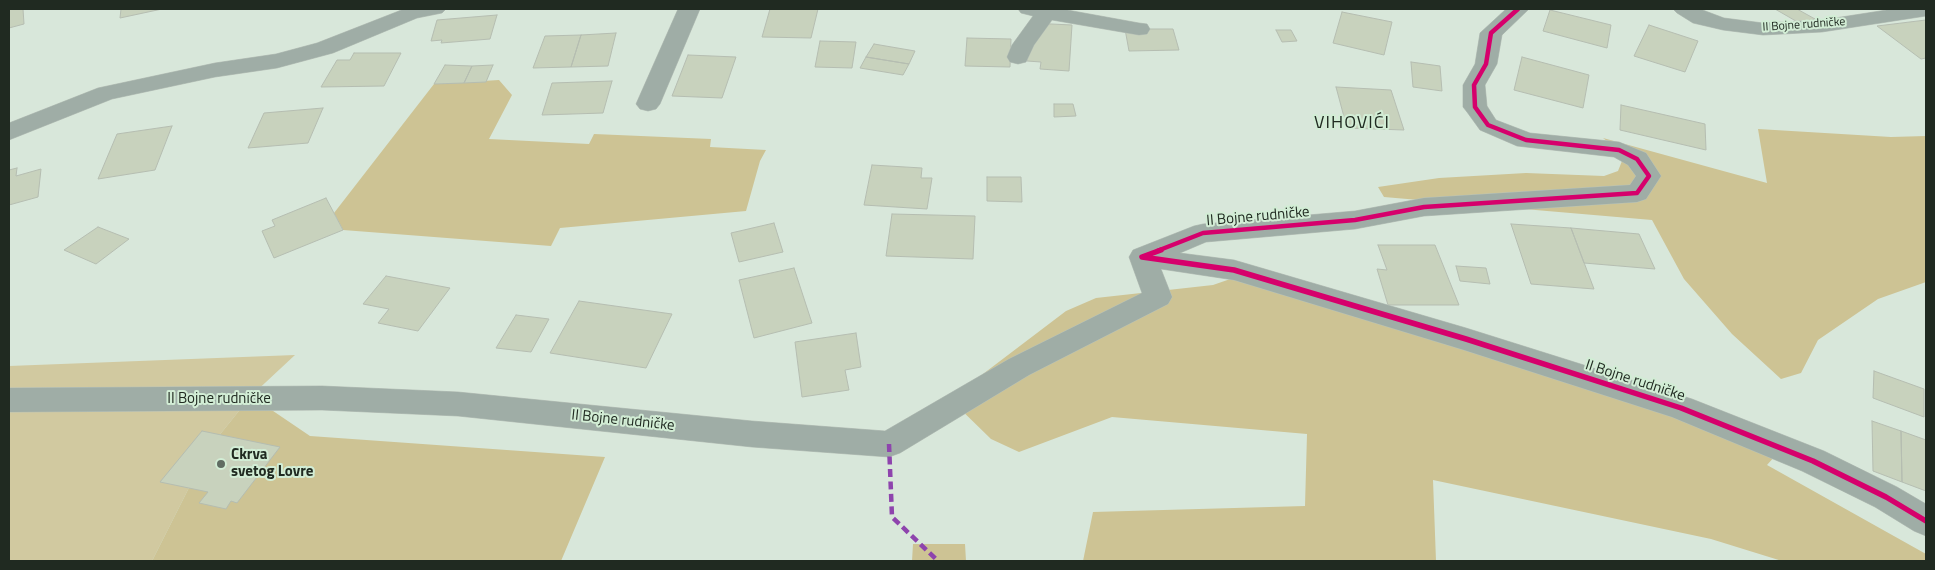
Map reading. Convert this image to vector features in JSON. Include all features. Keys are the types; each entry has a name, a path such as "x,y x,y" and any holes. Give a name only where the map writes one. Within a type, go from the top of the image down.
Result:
{"street":[{"path":"9,132 106,93 215,70 277,60 325,48 412,13 436,9"},
{"path":"648,104 689,9"},
{"name":"II Bojne rudničke","path":"1142,257 1203,234 1355,220 1424,207 1637,193 1649,176 1637,159 1619,150 1526,140 1488,125 1474,107 1474,85 1486,64 1490,33 1518,9"},
{"name":"II Bojne rudničke","path":"1684,9 1700,18 1723,24 1764,29 1822,26 1926,10"},
{"path":"1018,57 1038,11 1138,29"},
{"name":"II Bojne rudničke","path":"9,400 322,398 458,404 752,434 889,444 1019,367 1158,296 1142,257"},
{"name":"II Bojne rudničke","path":"1142,257 1234,270 1466,339 1681,408 1813,461 1886,497 1926,521"}],"shaded area":[{"path":"499,80 512,95 489,139 589,144 594,134 711,139 710,147 766,150 760,161 746,211 560,228 551,246 343,230 334,213 434,84"},
{"path":"1758,129 1891,137 1926,136 1926,282 1878,299 1818,340 1801,373 1781,379 1732,334 1684,279 1652,220 1384,197 1378,187 1439,178 1526,173 1604,176 1618,171 1622,161 1619,150 1603,138 1767,183"},
{"path":"1262,268 1784,446 1767,465 1926,554 1926,561 1782,561 1711,539 1433,480 1436,561 1083,561 1093,512 1305,506 1307,434 1112,417 1019,452 991,439 950,399 1066,311 1096,298 1213,285"},
{"path":"295,355 251,396 209,448 152,561 9,561 9,366"},
{"path":"251,396 310,436 605,457 561,561 152,561 209,448"},
{"path":"913,544 965,544 966,561 912,561"}],"building":[{"path":"9,9 23,9 24,24 9,28"},
{"path":"121,9 162,9 120,18"},
{"path":"770,9 818,9 811,38 762,37"},
{"path":"1775,9 1797,9 1815,19 1801,24"},
{"path":"1550,10 1611,25 1607,48 1543,31"},
{"path":"1342,12 1392,22 1384,55 1333,43"},
{"path":"497,15 490,39 441,43 442,40 431,41 437,20"},
{"path":"1926,20 1926,58 1921,59 1877,26"},
{"path":"1031,23 1072,25 1069,71 1040,69 1041,62 1027,61"},
{"path":"1649,25 1698,41 1685,72 1634,56"},
{"path":"1125,29 1173,29 1179,50 1129,51"},
{"path":"1276,30 1291,30 1297,41 1282,42"},
{"path":"616,33 608,66 571,67 581,35"},
{"path":"581,35 571,67 533,68 545,36"},
{"path":"967,38 1011,39 1010,67 965,66"},
{"path":"820,41 856,42 852,68 815,67"},
{"path":"874,44 915,51 909,64 866,57"},
{"path":"354,53 401,53 384,86 321,87 337,60 350,60"},
{"path":"688,55 736,57 722,98 672,96"},
{"path":"866,57 909,64 903,75 860,68"},
{"path":"1522,57 1589,75 1583,108 1514,90"},
{"path":"1411,62 1440,66 1442,91 1413,87"},
{"path":"445,65 472,66 464,83 434,84"},
{"path":"493,65 486,82 464,83 472,66"},
{"path":"612,81 603,113 542,115 552,83"},
{"path":"1336,87 1391,90 1404,130 1347,128"},
{"path":"1054,104 1073,104 1076,116 1054,117"},
{"path":"1621,105 1705,124 1706,150 1620,130"},
{"path":"323,108 308,143 248,148 264,113"},
{"path":"172,126 155,170 98,179 117,134"},
{"path":"872,165 922,168 921,178 932,178 927,209 864,205"},
{"path":"17,168 16,176 41,169 38,197 9,205 9,170"},
{"path":"987,177 1021,177 1022,202 987,201"},
{"path":"326,198 343,230 274,258 262,231 275,226 272,220"},
{"path":"892,214 975,216 973,259 886,256"},
{"path":"774,223 783,252 739,262 731,233"},
{"path":"1511,224 1571,228 1594,289 1531,284"},
{"path":"98,227 129,239 96,264 64,250"},
{"path":"1571,228 1639,234 1655,269 1584,263"},
{"path":"1378,245 1435,245 1459,305 1388,305 1377,269 1387,270"},
{"path":"1456,266 1486,268 1490,284 1460,281"},
{"path":"794,268 812,323 754,338 739,280"},
{"path":"386,276 450,288 418,331 378,323 389,309 363,304"},
{"path":"579,301 672,314 646,368 550,353"},
{"path":"516,315 549,319 531,352 496,348"},
{"path":"856,333 861,367 845,370 849,390 802,397 795,342"},
{"path":"1874,371 1924,389 1924,417 1873,398"},
{"path":"1872,421 1901,431 1902,482 1873,471"},
{"name":"Ckrva svetog Lovre","path":"202,431 280,447 237,503 231,501 226,509 199,503 208,492 160,482"},
{"path":"1901,431 1926,440 1926,491 1902,482"}],"marked path":[{"path":"889,444 892,517 938,561"}],"cycle path":[{"path":"1518,9 1491,33 1486,64 1474,85 1475,107 1488,125 1526,140 1619,150 1637,159 1649,176 1637,193 1424,207 1355,220 1203,233 1142,257 1234,270 1466,339 1681,408 1813,461 1886,497 1926,521"}],"place":[{"name":"Ckrva svetog Lovre","path":"221,464"}],"district":[{"name":"VIHOVIĆI","path":"1352,124"}]}
